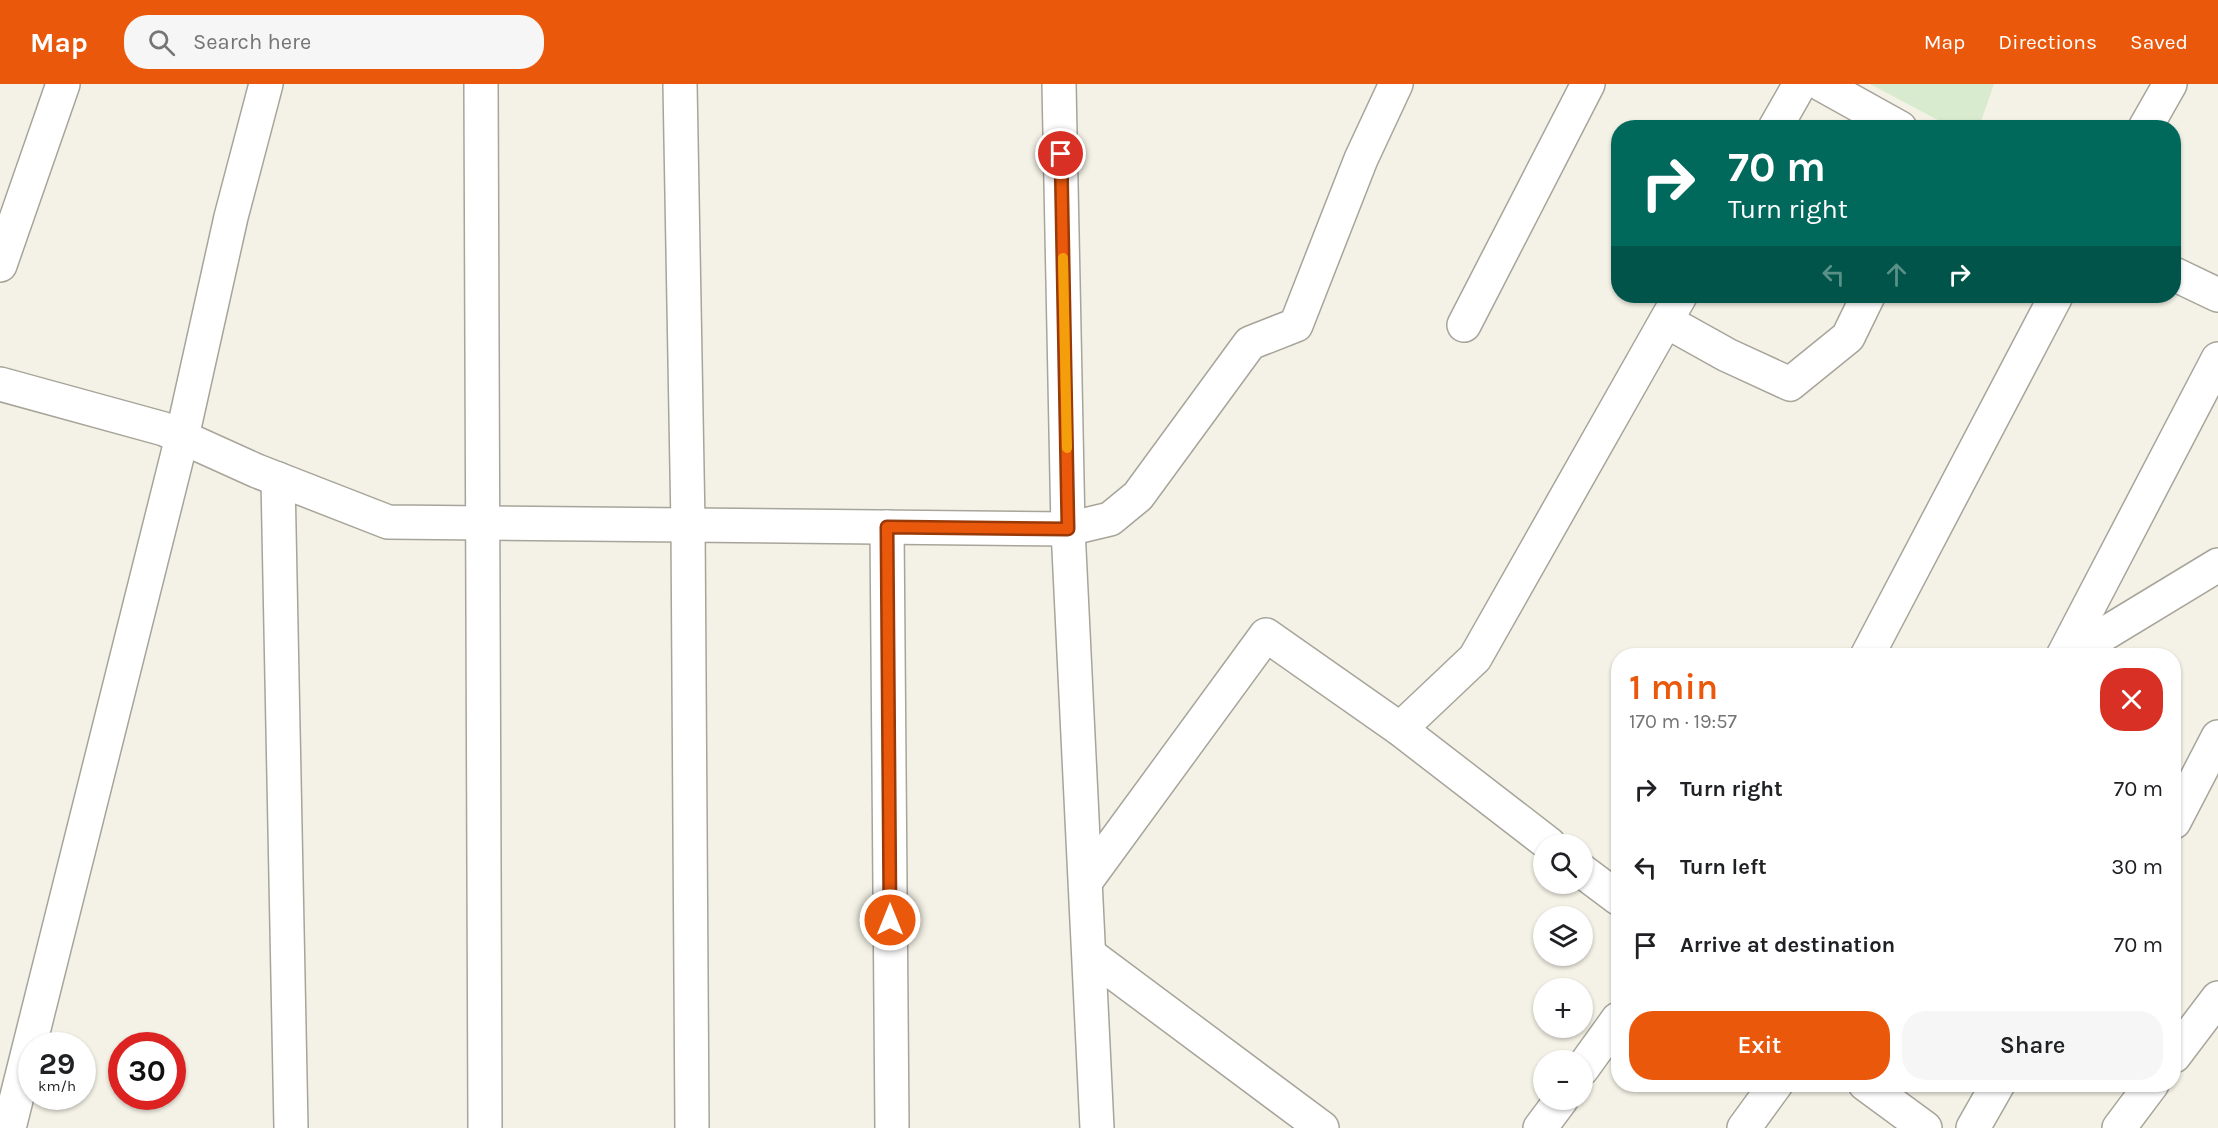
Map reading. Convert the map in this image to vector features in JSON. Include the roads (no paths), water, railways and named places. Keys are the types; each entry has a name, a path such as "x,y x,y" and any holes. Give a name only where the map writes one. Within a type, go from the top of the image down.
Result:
{"street":[{"path":"0,265 63,84"},
{"path":"9,1123 182,437 231,217 266,84"},
{"path":"481,84 485,1128"},
{"path":"680,84 688,525 692,1128"},
{"path":"1059,84 1068,529 1097,1128"},
{"path":"0,384 164,429 278,479 388,522 1068,529 1110,519 1138,496 1250,343 1296,325 1361,159 1396,84"},
{"path":"1464,325 1588,84"},
{"path":"1780,120 1800,84"},
{"path":"1821,84 1886,120"},
{"path":"2149,120 2169,84"},
{"path":"2181,277 2218,295"},
{"path":"1400,729 1475,658 1673,308 1727,354 1790,384 1848,337 1865,303"},
{"path":"1871,648 2052,303"},
{"path":"2067,648 2218,359"},
{"path":"278,479 291,1128"},
{"path":"887,527 892,1128"},
{"path":"2081,648 2218,565"},
{"path":"1086,881 1266,635 1400,729 1536,834"},
{"path":"2181,808 2218,737"},
{"path":"1593,879 1611,893"},
{"path":"1089,955 1322,1128"},
{"path":"2181,1047 2218,998"},
{"path":"1593,1054 1611,1029"},
{"path":"1744,1128 1770,1092"},
{"path":"1876,1092 1925,1128"},
{"path":"1973,1128 1993,1092"},
{"path":"2119,1128 2146,1092"},
{"path":"1540,1128 1554,1110"}]}
